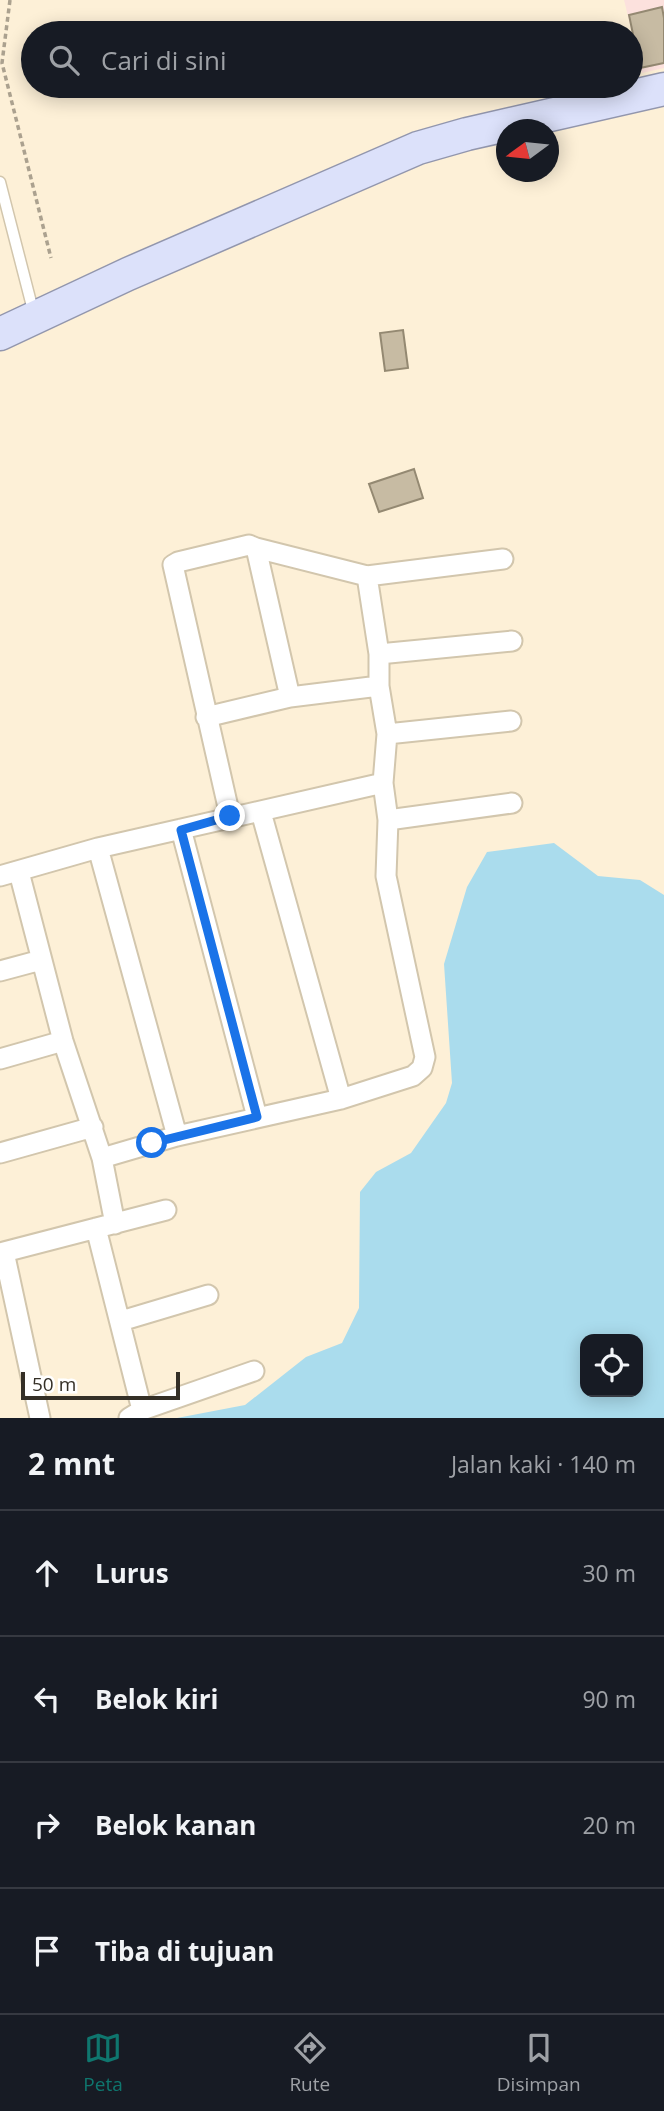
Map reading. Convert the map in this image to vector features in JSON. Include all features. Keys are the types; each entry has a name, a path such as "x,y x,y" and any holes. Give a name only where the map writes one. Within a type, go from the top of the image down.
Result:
{"main road":[{"path":"643,94 664,89"},
{"path":"0,334 128,274 418,148 625,98"}],"street":[{"path":"230,816 173,565 249,545 367,576 503,559"},
{"path":"256,548 290,697"},
{"path":"102,1158 177,1136 341,1099 413,1076 422,1068 425,1057 386,876 388,820 383,783 387,734 379,686 379,654 367,576"},
{"path":"379,654 512,641"},
{"path":"206,717 290,697 379,686"},
{"path":"387,734 511,721"},
{"path":"254,1371 136,1414 105,1226 102,1158 63,1041 41,960 9,874 98,848 383,783"},
{"path":"388,820 512,803"},
{"path":"261,812 341,1099"},
{"path":"181,830 257,1117"},
{"path":"98,848 177,1136"},
{"path":"0,971 41,960"},
{"path":"0,1059 63,1041"},
{"path":"0,1153 93,1127"},
{"path":"40,1418 2,1252 166,1210"},
{"path":"121,1321 208,1295"}],"lane":[{"path":"0,182 35,318"}],"path":[{"path":"10,0 2,63 51,258"}],"shaded area":[{"path":"624,0 664,0 664,68 643,73 643,21 629,21"}],"water":[{"path":"554,843 598,876 640,880 664,895 664,1418 177,1418 245,1405 306,1357 342,1343 359,1308 360,1192 376,1172 411,1153 446,1103 452,1083 444,964 467,887 487,852"}],"building":[{"path":"662,7 664,63 643,67 643,21 630,21 629,15"},
{"path":"403,330 408,368 385,371 380,333"},
{"path":"414,469 423,498 379,512 369,484"}],"route":[{"path":"152,1143 257,1117 181,830 230,816"}]}
